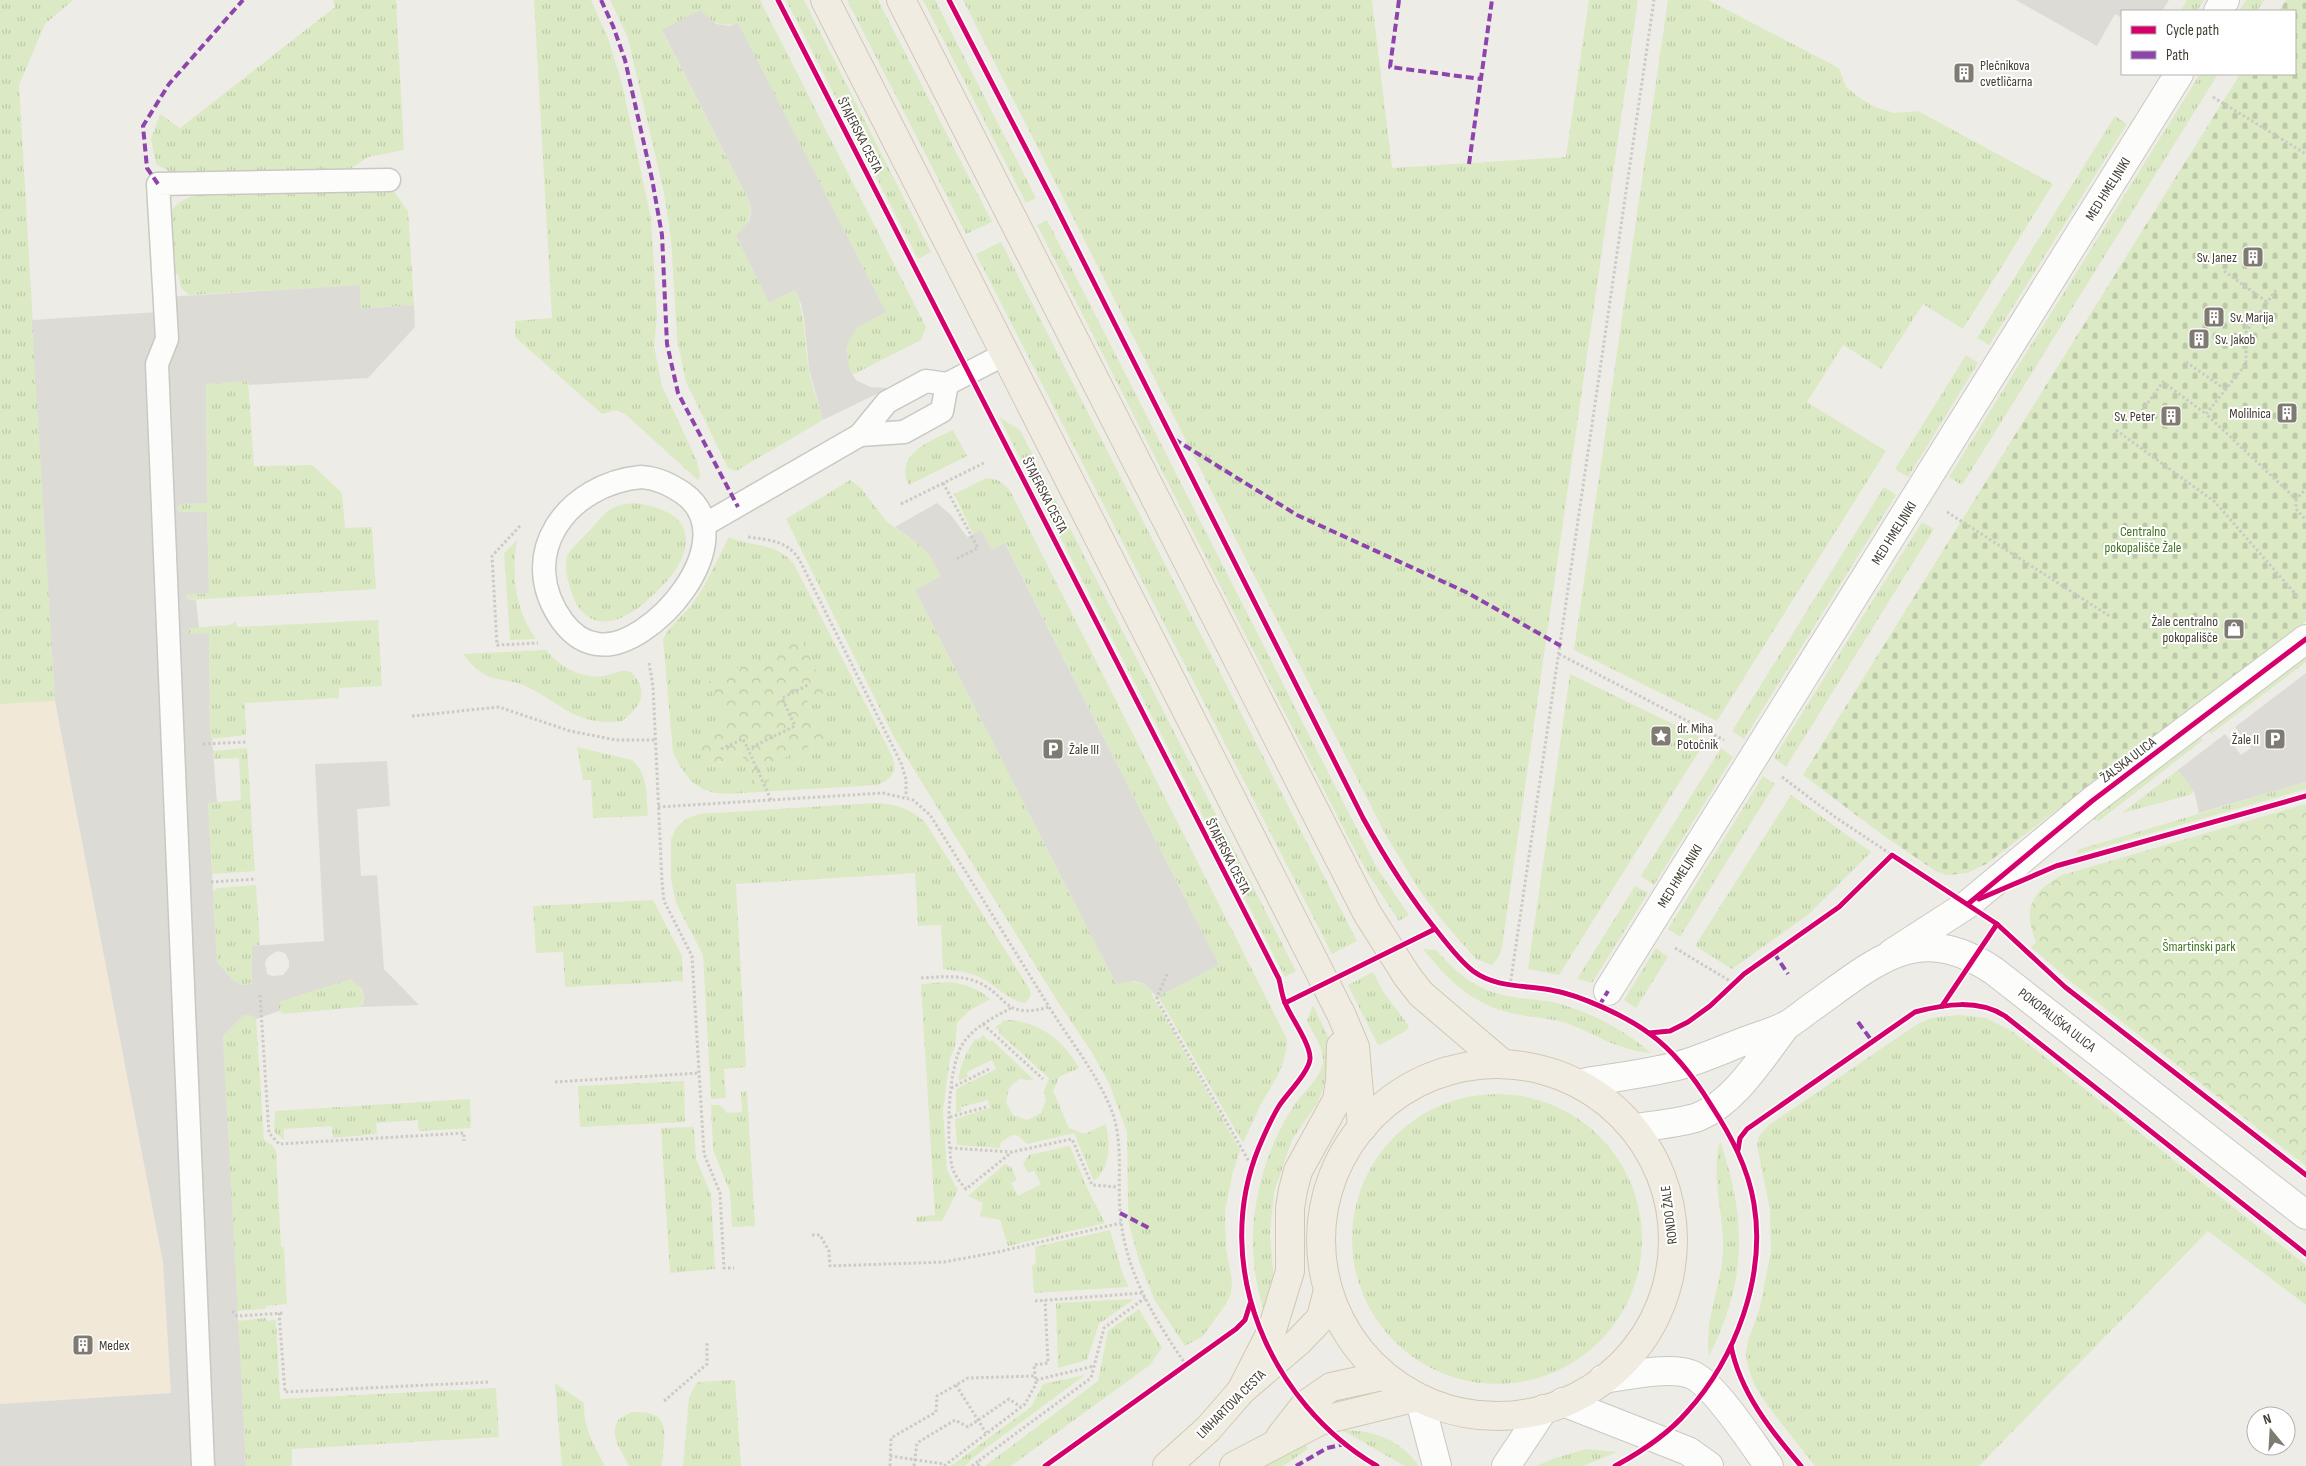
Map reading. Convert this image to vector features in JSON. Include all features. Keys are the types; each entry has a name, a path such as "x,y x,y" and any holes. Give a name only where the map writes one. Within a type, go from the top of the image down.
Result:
{"main road":[{"name":"ŠTAJERSKA CESTA","path":"825,0 1341,1014 1355,1048 1362,1128"},
{"path":"900,0 1367,913 1407,976 1421,994 1503,1064"},
{"path":"1241,1391 1272,1330 1290,1271 1290,1208 1298,1170 1336,1100 1340,1081 1341,1014"},
{"name":"RONDO ŽALE","path":"1503,1064 1549,1071 1587,1082 1613,1102 1637,1128 1648,1143 1665,1182 1673,1230 1672,1264 1666,1295 1659,1311 1638,1342 1603,1379 1553,1405 1507,1416 1474,1415 1448,1410 1417,1399 1394,1387 1352,1342 1343,1328 1327,1294 1319,1252 1324,1211 1341,1160 1362,1128 1400,1096 1427,1082 1458,1071 1503,1064"},
{"name":"LINHARTOVA CESTA","path":"1167,1466 1208,1429 1241,1391 1298,1342 1321,1318 1327,1294"},
{"path":"1274,1444 1305,1405 1331,1387 1382,1376"},
{"path":"1234,1466 1320,1421 1417,1399"}],"street":[{"name":"MED HMELJNIKI","path":"1608,991 2179,75"},
{"name":"ŽALSKA ULICA","path":"1889,956 1968,904 2092,801 2306,639"},
{"name":"POKOPALIŠKA ULICA","path":"1587,1082 1682,1065 1787,1025 1873,964 1904,950 1935,947 1958,951 1976,959 2016,988 2306,1215"},
{"name":"POKOPALIŠKA ULICA","path":"1637,1128 1696,1118 1714,1109 1731,1096 1787,1025"},
{"path":"1603,1379 1666,1372 1690,1374 1707,1384 1769,1466"},
{"path":"1417,1399 1437,1466"},
{"path":"1506,1466 1553,1405 1688,1451 1710,1466"}],"lane":[{"path":"203,1466 157,364 167,339 158,184 389,180"},
{"path":"704,525 860,435 887,402 926,381 947,384 1005,354"},
{"path":"860,435 904,432 942,411 947,384"},
{"path":"641,477 657,478 688,496 700,512 704,525 704,551 696,570 670,606 658,619 643,630 613,643 598,645 573,634 564,622 547,590 546,576 548,550 558,521 577,502 595,489 613,481 641,477"}],"path":[{"path":"1510,986 1654,0"},
{"path":"2213,97 2306,154"},
{"path":"2224,271 2267,302"},
{"path":"2206,414 2246,364 2246,332 2276,290"},
{"path":"2233,316 2249,328"},
{"path":"2186,362 2225,390"},
{"path":"2139,415 2163,382 2206,414 2296,499"},
{"path":"2116,430 2215,502 2298,597"},
{"path":"901,504 986,462"},
{"path":"943,483 978,548 956,559"},
{"path":"2306,489 2296,499 2296,509 2306,520"},
{"path":"729,512 743,537 775,541 787,545 799,559 901,763 906,779 906,797"},
{"path":"1953,515 2111,617"},
{"path":"643,630 654,686 658,807 664,901 692,956 704,1154 720,1193 724,1268 734,1268"},
{"path":"1559,654 1719,736"},
{"path":"748,749 795,726 782,698 808,686"},
{"path":"412,716 499,707 570,731 616,740 656,740"},
{"path":"720,749 743,739 771,800"},
{"path":"173,745 247,742"},
{"path":"1789,782 1835,817 1892,854"},
{"path":"658,807 882,793 914,800 930,815 1049,1007 1082,1053 1113,1113 1119,1143 1118,1187 1121,1223 1128,1256 1142,1293 1186,1365"},
{"path":"178,883 256,879"},
{"path":"1646,931 1735,984"},
{"path":"1167,974 1157,1000 1252,1165"},
{"path":"921,978 950,976 973,980 994,993 1011,1008 1034,1011 1049,1007"},
{"path":"260,995 269,1133 279,1144 464,1133 464,1141"},
{"path":"1011,1008 973,1031 962,1046 955,1063 951,1088 950,1117 952,1168 966,1189 1012,1152"},
{"path":"983,1024 1043,1079"},
{"path":"951,1088 990,1068"},
{"path":"555,1082 699,1073"},
{"path":"950,1117 986,1107"},
{"path":"950,1148 1012,1152 1072,1139 1092,1185 1118,1187"},
{"path":"812,1235 820,1235 829,1251 830,1266 935,1263 998,1252 1121,1223"},
{"path":"1035,1301 1142,1293"},
{"path":"972,1466 1091,1378 1104,1328 1145,1298"},
{"path":"890,1456 944,1465 1025,1404 1036,1384 1034,1365 1048,1363 1045,1300"},
{"path":"232,1311 237,1316 284,1313"},
{"path":"279,1314 285,1392 489,1382"},
{"path":"664,1401 707,1364 707,1343"},
{"path":"890,1466 890,1438 936,1412 937,1396 968,1378 1035,1378 1094,1366"},
{"path":"956,1385 986,1433"},
{"path":"914,1466 917,1443 955,1420 968,1427 1010,1399 1021,1407"},
{"path":"978,1466 980,1460"}],"shaded area":[{"path":"2016,0 2169,0 2163,10 2121,10 2121,17 2115,14 2097,46"},
{"path":"700,10 716,24 729,26 738,23 886,312 858,327 848,342 846,351 850,371 856,380 870,387 889,388 823,420 809,369 801,304 795,290 769,303 736,236 749,221 751,211 749,201 662,30"},
{"path":"360,285 361,309 414,305 415,327 368,378 249,385 248,381 206,384 207,503 181,504 177,508 179,512 207,512 209,593 186,595 189,600 196,600 199,628 190,628 186,634 209,633 210,738 212,738 217,802 208,803 217,962 232,979 242,985 249,984 252,983 252,946 324,941 315,764 387,761 390,806 357,809 361,876 377,875 384,969 419,1005 359,1007 363,1004 362,989 351,979 282,1001 279,1003 279,1011 256,1019 253,1016 244,1015 223,1038 246,1466 0,1466 0,1404 171,1393 163,1263 55,701 32,320 159,312 165,297","holes":["277,951 285,953 289,961 289,967 283,975 272,976 267,974 265,962 268,957"]},
{"name":"Žale III","path":"937,503 951,515 967,537 981,530 992,550 1005,543 1219,965 1157,997 1142,983 1134,981 1117,984 1115,982 915,590 941,576 930,556 920,545 895,527"},
{"name":"Žale II","path":"2306,673 2306,782 2199,813 2194,791 2178,770 2225,734 2241,755 2251,748 2235,727"},
{"path":"55,701 163,1263 171,1393 0,1404 0,704"}],"green space":[{"path":"0,0 73,0 45,24 19,85 55,701 0,704"},
{"path":"333,0 396,0 404,150 368,157 350,169 174,174 156,164 151,139 160,114 180,128 335,7"},
{"path":"534,0 591,0 608,38 622,84 651,218 657,317 654,346 662,386 697,461 700,475 699,481 625,414 616,410 602,414 515,337 515,321 552,318"},
{"path":"610,0 760,0 926,327 921,340 852,375 846,357 850,337 858,327 886,312 738,24 720,24 704,15 662,31 749,201 750,212 748,220 744,228 736,236 769,303 795,290 803,320 810,377 823,420 736,471 728,468 686,382 677,339 671,238 664,193 628,38"},
{"path":"786,0 804,0 931,252 918,259"},
{"path":"847,0 878,0 992,222 966,234"},
{"path":"923,0 935,0 1036,198 1026,203"},
{"path":"963,0 1372,0 1392,168 1566,157 1589,0 1638,0 1502,947 1499,956 1492,965 1476,959 1441,919 1418,888 1384,832"},
{"path":"1668,0 1708,0 1839,68 1846,87 1875,107 1894,113 1918,111 2053,184 1963,329 1923,304 1881,369 1843,345 1807,402 1886,451 1717,721 1574,650"},
{"path":"2187,0 2204,0 2198,10 2181,10"},
{"path":"2246,0 2264,0 2258,10 2240,10"},
{"name":"Centralno pokopališče Žale","path":"2286,0 2306,0 2306,621 1986,864 1967,873 1948,875 1937,872 1884,836 1803,775 2239,75 2296,75 2296,10 2280,10"},
{"path":"2199,75 2217,75 1962,485 1949,477"},
{"path":"2115,116 2127,124 1989,345 1977,338"},
{"path":"393,190 408,211 414,305 361,309 360,285 189,295 181,288 178,274 174,274 169,214 178,204 192,196 211,192"},
{"path":"1047,220 1377,868 1409,915 1399,921 1367,872 1349,839 1037,225"},
{"path":"1001,242 1357,941 1332,954 976,254"},
{"path":"1966,355 1978,363 1908,477 1895,469"},
{"path":"248,381 254,466 312,465 342,493 345,528 372,527 376,589 189,600 186,595 209,593 207,512 179,512 176,508 181,504 207,503 206,384"},
{"path":"999,417 1020,430 1296,971 1285,977"},
{"path":"953,430 967,456 909,485 906,464 911,456 925,444"},
{"path":"986,478 998,480 1009,489 1287,1039 1282,1066 1261,1104 1243,1143 1158,996 1219,965 1006,544 992,550 981,530 973,534 954,494"},
{"path":"850,480 861,488 887,522 920,545 930,556 941,576 915,590 1115,982 1117,984 1136,982 1145,985 1154,992 1151,993 1240,1150 1232,1175 1225,1212 1226,1249 1232,1280 1231,1293 1226,1304 1203,1336 1185,1346 1154,1299 1139,1261 1129,1224 1127,1132 1109,1083 1091,1051 1058,1002 895,739 786,519"},
{"path":"1884,487 1896,495 1744,739 1732,731"},
{"path":"634,503 661,509 676,518 685,532 686,542 682,558 662,586 637,609 624,617 612,621 600,621 590,618 581,610 573,597 567,574 566,563 568,554 609,510"},
{"path":"1922,522 1934,529 1786,767 1774,758"},
{"path":"729,537 771,548 787,557 794,564 892,756 894,770 883,783 878,785 774,791 763,769 807,701 825,692 728,724 697,740 710,767 741,753 760,792 730,794 707,791 690,779 681,768 673,753 663,639 668,630 691,606 703,588"},
{"path":"517,540 514,566 516,592 523,616 536,639 510,640 504,553"},
{"path":"378,620 382,686 339,688 339,698 245,703 246,735 210,739 209,633 186,635 190,628 230,625 236,621 237,627"},
{"path":"801,639 826,692 807,701 825,739 763,768 774,791 760,792 741,753 709,767 696,740 728,724 708,682"},
{"path":"546,650 558,662 580,674 604,676 621,671 631,672 637,679 642,692 638,704 622,721 606,722 580,717 523,685 487,676 463,654"},
{"path":"2306,655 2306,662 2211,734 2208,730"},
{"path":"1570,674 1706,740 1559,975 1528,969"},
{"path":"2200,736 2203,740 2099,821 2093,819 2094,816"},
{"path":"577,747 632,760 644,779 648,816 593,818 591,780 583,780"},
{"path":"247,748 255,871 212,874 208,803 241,800 239,758 214,759 213,751"},
{"path":"1721,748 1733,757 1654,885 1641,876"},
{"path":"2178,770 2194,791 2190,795 2122,813"},
{"path":"1763,776 1775,784 1680,937 1668,929"},
{"path":"2306,782 2306,789 2078,854 2077,850"},
{"path":"1791,795 1871,852 1809,914 1732,969 1695,946"},
{"path":"875,803 889,804 902,808 925,822 1030,990 1031,995 1026,1003 1020,1002 1009,997 980,977 964,972 943,969 941,925 918,926 915,873 736,884 746,1067 724,1069 726,1098 711,1099 703,955 676,903 671,879 671,839 676,828 686,819 699,814"},
{"name":"Šmartinski park","path":"2306,804 2306,1166 2070,981 2031,947 2036,943 2032,931 2030,911 2036,895 2062,875"},
{"path":"256,885 260,945 252,946 252,983 242,985 232,979 217,962 213,891 218,888"},
{"path":"1635,886 1648,893 1592,983 1577,979"},
{"path":"653,900 682,956 683,981 565,987 563,952 536,953 533,906"},
{"path":"1656,948 1668,957 1636,1008 1624,1000"},
{"path":"1423,949 1436,950 1463,976 1482,988 1519,998 1553,1002 1580,1010 1629,1036 1651,1053 1619,1046 1572,1025 1551,1019 1515,1014 1487,1005 1474,998 1452,981"},
{"path":"1373,972 1384,993 1409,1026 1406,1031 1380,1045 1377,1043 1348,985"},
{"path":"351,979 362,992 363,1000 359,1007 283,1014 279,1011 279,1003 282,1001"},
{"path":"948,982 971,987 990,999 969,1011 957,1023 955,1047 950,1058 943,1110 947,1170 958,1190 942,1221 916,1222 916,1217 935,1215 921,984"},
{"path":"1313,1005 1330,1041 1329,1071 1318,1102 1292,1140 1274,1192 1270,1233 1274,1280 1268,1321 1259,1295 1254,1268 1253,1240 1255,1213 1267,1159 1278,1134 1294,1105 1320,1073 1322,1067 1323,1055 1307,1021"},
{"path":"244,1015 253,1016 256,1019 264,1140 272,1145 276,1152 281,1247 284,1247 287,1304 266,1306 266,1309 237,1311 223,1039 225,1034"},
{"path":"1959,1015 1986,1018 2013,1032 2306,1265 2306,1305 2208,1231 1979,1466 1815,1466 1767,1405 1754,1384 1747,1363 1748,1341 1760,1307 1771,1251 1770,1210 1757,1145 1759,1136 1769,1125 1916,1025 1931,1018"},
{"path":"1009,1020 1031,1025 1050,1035 1066,1049 1079,1068 1059,1077 1053,1091 1069,1128 1085,1134 1106,1124 1108,1155 1104,1169 1094,1181 1074,1133 1027,1144 1019,1136 1012,1135 1001,1142 1000,1148 957,1145 955,1119 990,1108 988,1100 961,1107 962,1111 956,1113 956,1089 996,1069 992,1060 967,1072 968,1077 958,1081 962,1064 969,1049 975,1039 978,1040 983,1035 990,1042 992,1040 1034,1080 1019,1079 1009,1088 1006,1102 1013,1115 1027,1120 1041,1113 1046,1100 1044,1090 1049,1078 999,1033 1000,1031 995,1027 1002,1023 1001,1021"},
{"path":"684,1081 685,1122 580,1127 578,1086"},
{"path":"747,1091 755,1226 732,1227 730,1192 713,1150 711,1105 720,1105 727,1113 742,1112 741,1092"},
{"path":"1497,1094 1525,1097 1553,1105 1578,1118 1600,1136 1618,1158 1631,1183 1639,1211 1642,1239 1639,1267 1631,1295 1618,1320 1600,1342 1578,1360 1553,1373 1525,1381 1497,1384 1469,1381 1441,1373 1416,1360 1394,1342 1376,1320 1363,1295 1355,1267 1352,1239 1355,1211 1363,1183 1376,1158 1394,1136 1416,1118 1441,1105 1469,1097"},
{"path":"470,1099 471,1128 419,1131 418,1120 376,1123 377,1134 333,1138 332,1126 284,1129 284,1140 274,1132 275,1111"},
{"path":"694,1127 696,1159 711,1194 715,1269 670,1273 661,1128"},
{"path":"1720,1141 1735,1197 1739,1250 1731,1302 1709,1356 1710,1317 1723,1255 1717,1183 1717,1155"},
{"path":"1070,1146 1087,1188 1105,1223 1008,1246 1000,1220 980,1216 983,1203 968,1196 1005,1164 1011,1167 1017,1180 1011,1183 1018,1196 1041,1184 1034,1171 1028,1173 1023,1163 1029,1155"},
{"path":"1110,1230 1123,1275 1129,1287 1034,1293 1032,1265 1036,1264 1035,1247"},
{"path":"1134,1299 1099,1324 1087,1360 1058,1368 1056,1303"},
{"path":"1139,1309 1162,1348 1150,1365 1011,1466 985,1466 1098,1381 1108,1331"},
{"path":"266,1318 267,1321 276,1320 280,1399 496,1388 499,1437 292,1449 292,1466 246,1466 237,1321"},
{"path":"1085,1375 974,1457 965,1466 951,1466 1031,1407 1043,1384"},
{"path":"735,1380 741,1466 683,1466 689,1397 696,1384 699,1382"},
{"path":"555,1383 584,1403 587,1428 605,1466 562,1466"},
{"path":"632,1412 645,1412 655,1415 664,1427 662,1466 629,1466 617,1443 615,1431 619,1419"},
{"path":"1342,1430 1365,1432 1385,1438 1403,1449 1419,1466 1405,1466"},
{"path":"1305,1442 1308,1449 1283,1466 1264,1466"},
{"path":"1586,1449 1617,1452 1583,1466 1536,1466 1555,1458"}],"marked path":[{"path":"158,184 147,168 143,126 169,84 243,0"},
{"path":"601,0 625,60 652,179 662,235 667,344 678,393 738,507"},
{"path":"1399,0 1390,67 1481,79"},
{"path":"1469,164 1492,0"},
{"path":"1174,439 1297,515 1468,593 1561,646"},
{"path":"1774,953 1788,974"},
{"path":"1599,1006 1608,991"},
{"path":"1858,1022 1872,1041"},
{"path":"1120,1213 1151,1229"},
{"path":"1296,1466 1327,1448 1345,1444"}],"cycle path":[{"path":"778,0 1279,979 1285,1002 1308,1047 1310,1053 1309,1064 1302,1077 1279,1106 1271,1121 1259,1147 1246,1192 1242,1238 1247,1284 1260,1328 1280,1369 1307,1406 1339,1439 1377,1466"},
{"path":"949,0 1054,203 1363,818 1388,862 1407,890 1454,952 1473,971 1501,983 1551,990 1575,996 1628,1020 1659,1041 1684,1066 1698,1085 1738,1152 1748,1177 1757,1231 1751,1287 1733,1341 1720,1367 1687,1412 1653,1442 1615,1466"},
{"path":"1968,904 2092,801 2306,639"},
{"path":"1979,899 2056,866 2306,796"},
{"path":"1649,1033 1670,1031 1688,1022 1710,1006 1744,974 1839,907 1892,855 1997,924 2065,987 2306,1175"},
{"path":"1942,1006 1997,924"},
{"path":"1285,1003 1435,929"},
{"path":"1738,1150 1740,1138 1747,1129 1915,1012 1950,1005 1984,1007 2005,1016 2306,1254"},
{"path":"1045,1466 1236,1329 1245,1320 1250,1304"},
{"path":"1731,1346 1735,1363 1749,1395 1768,1425 1801,1466"}],"place":[{"name":"Plečnikova cvetličarna","path":"1964,73"},
{"name":"Sv. Janez","path":"2253,257"},
{"name":"Sv. Marija","path":"2214,317"},
{"name":"Sv. Jakob","path":"2199,339"},
{"name":"Molilnica","path":"2287,413"},
{"name":"Sv. Peter","path":"2171,416"},
{"name":"Žale centralno pokopališče","path":"2234,629"},
{"name":"dr. Miha Potočnik","path":"1661,736"},
{"name":"Žale II","path":"2275,739"},
{"name":"Žale III","path":"1053,749"},
{"name":"Medex","path":"83,1345"}]}
